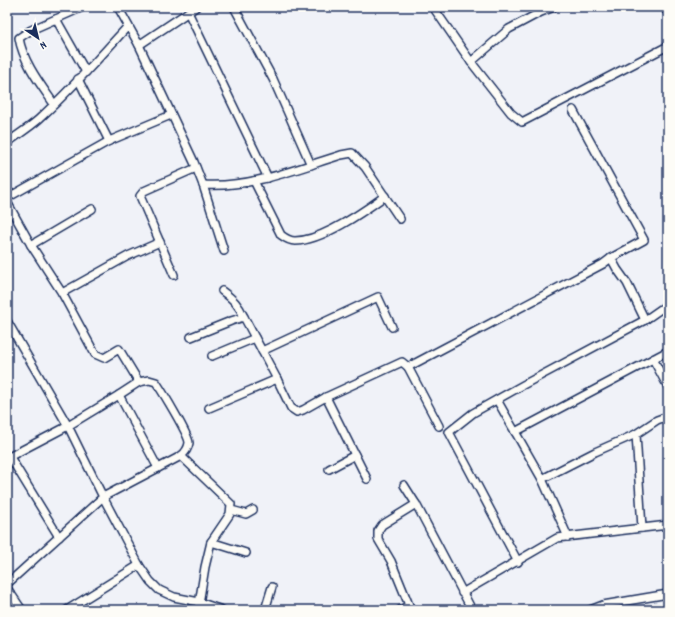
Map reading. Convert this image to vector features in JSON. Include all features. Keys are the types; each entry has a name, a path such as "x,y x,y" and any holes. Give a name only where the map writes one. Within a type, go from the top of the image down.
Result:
{"street":[{"path":"54,104 33,71 20,45 19,38 31,30 83,7"},
{"path":"118,7 139,45 196,168 224,251"},
{"path":"139,45 196,7"},
{"path":"234,7 273,79 311,165"},
{"path":"433,7 471,62 511,113 522,122 668,46"},
{"path":"471,62 509,29 541,12 554,7"},
{"path":"664,7 668,13"},
{"path":"188,12 268,178"},
{"path":"56,19 86,72"},
{"path":"7,143 38,120 86,72 128,26"},
{"path":"78,79 109,141"},
{"path":"408,367 603,264 644,240 573,110"},
{"path":"7,198 109,141 171,115"},
{"path":"203,185 219,186 268,178 352,153 365,167 400,219"},
{"path":"174,276 140,196 144,191 196,168"},
{"path":"254,181 281,235 288,240 295,241 313,237 333,229 360,214 385,196"},
{"path":"7,202 31,245 62,293 96,354 104,358 119,349 139,382"},
{"path":"31,245 92,209"},
{"path":"62,293 128,256 160,242"},
{"path":"612,258 617,269 627,283 645,320"},
{"path":"222,291 233,299 239,306 291,408 297,412 402,362 408,367 439,426"},
{"path":"262,351 378,297 392,327"},
{"path":"518,562 450,432 473,413 645,320 668,304"},
{"path":"191,337 231,320 244,317"},
{"path":"7,321 68,426 139,565 150,581 159,590 222,610"},
{"path":"212,356 255,338"},
{"path":"515,432 668,351"},
{"path":"652,359 668,387"},
{"path":"209,408 277,379"},
{"path":"7,584 59,537 103,496 181,456 187,450 189,441 168,400 156,382 149,380 139,382 68,426 8,457 59,537"},
{"path":"119,395 158,468"},
{"path":"326,397 367,479"},
{"path":"497,400 542,479 568,537"},
{"path":"542,479 595,452 636,434 657,420 668,416"},
{"path":"636,434 642,528"},
{"path":"329,469 355,455"},
{"path":"181,456 231,504 230,514 211,542 198,610"},
{"path":"404,485 416,504 472,610"},
{"path":"400,610 410,608 391,561 378,539 378,531 382,525 416,504"},
{"path":"231,510 246,514 253,510"},
{"path":"462,593 518,562 557,538 668,525"},
{"path":"211,542 246,553"},
{"path":"67,610 139,565"},
{"path":"264,610 272,587"},
{"path":"7,588 22,610"},
{"path":"590,610 603,605 668,594"}]}
